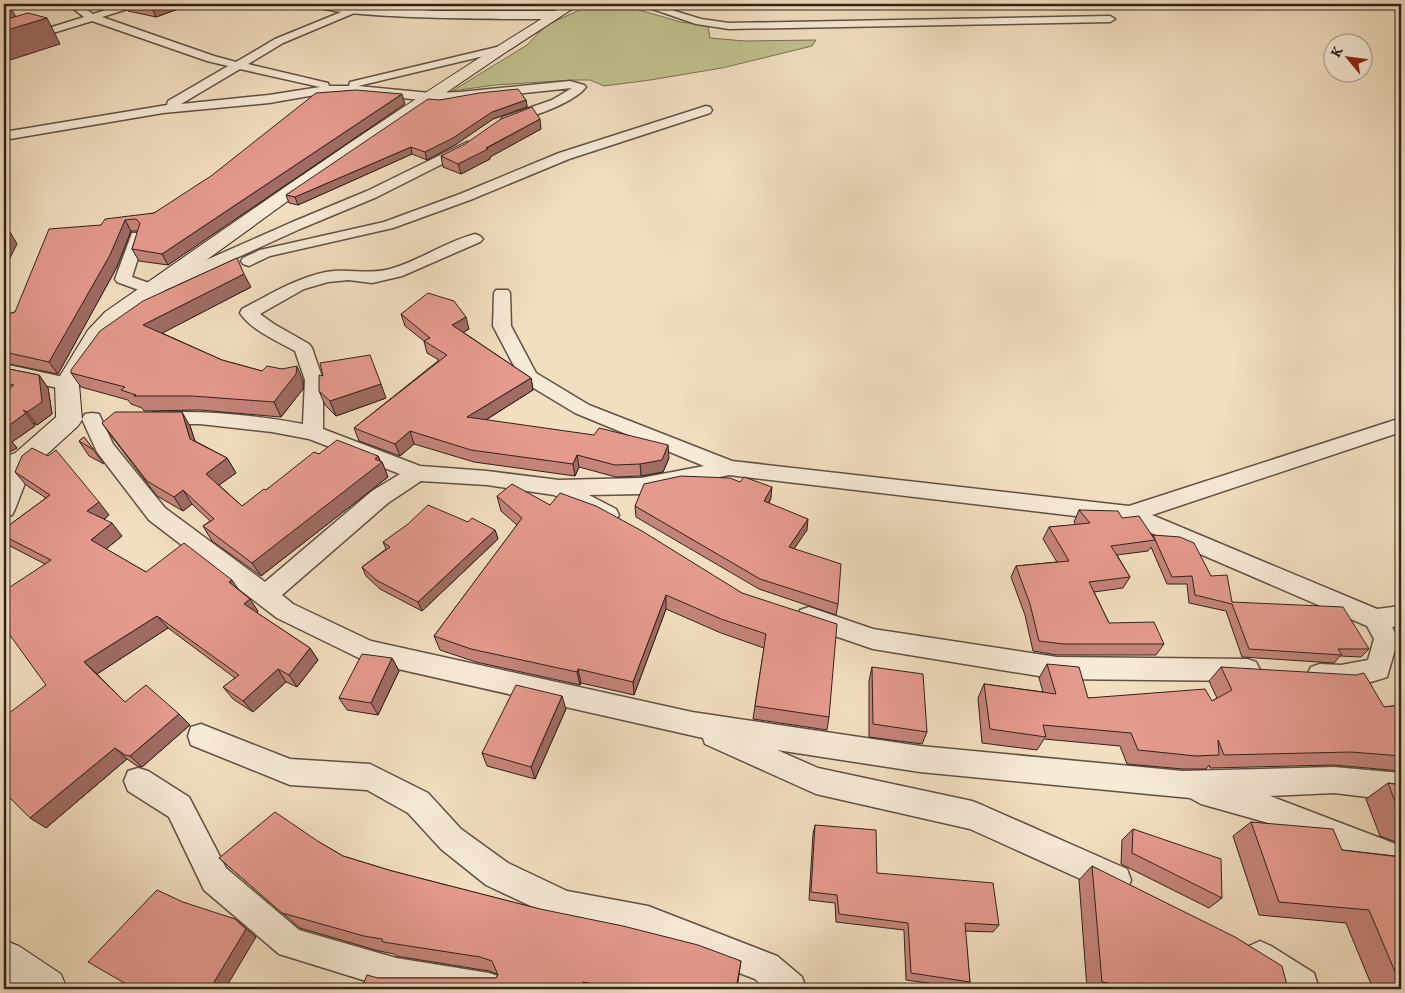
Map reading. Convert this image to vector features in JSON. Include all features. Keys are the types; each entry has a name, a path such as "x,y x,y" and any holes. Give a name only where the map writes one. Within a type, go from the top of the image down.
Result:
{"main road":[{"path":"14,464 91,419 67,384 96,336 113,317 304,181 421,105 501,49 574,4"},
{"path":"4,961 46,989"}],"street":[{"path":"72,4 92,17 211,59 338,88 430,97 460,96 570,84 580,87 576,93 562,100 497,124"},
{"path":"4,45 134,4"},
{"path":"318,4 356,9 475,15 554,15"},
{"path":"643,4 700,22 728,26 1110,19"},
{"path":"163,109 279,41 356,9"},
{"path":"4,136 163,109 269,98 338,88 501,49"},
{"path":"4,370 67,384 102,340 144,309 265,254 388,225 464,198 564,156 706,110"},
{"path":"138,236 123,279 153,290 372,194 454,154 476,139"},
{"path":"313,433 314,380 302,348 268,328 248,313 298,286 326,278 349,275 372,278 396,273 475,239"},
{"path":"502,293 502,326 529,377 582,409 729,468 1130,514 1376,619 1401,616"},
{"path":"141,418 200,418 272,425 313,433 394,462 417,473 487,478 559,488 641,486 729,468"},
{"path":"91,419 104,447 157,514 285,611 367,652 692,724 920,759 1183,785 1334,780 1401,787"},
{"path":"1130,514 1401,425"},
{"path":"4,509 14,464"},
{"path":"266,595 380,497 417,473"},
{"path":"559,488 626,524"},
{"path":"788,610 872,639 1057,668 1219,668 1266,671"},
{"path":"1294,673 1341,676 1378,669 1386,639 1376,619"},
{"path":"692,724 816,781 972,815 1098,871 1141,893"},
{"path":"202,736 290,772 370,777 418,803 451,839 497,874 565,906 648,922 766,967 790,989"},
{"path":"138,781 179,807 215,879 290,944 396,974 489,989"},
{"path":"1183,785 1265,808 1401,861"},
{"path":"1234,940 1302,985 1304,989"}],"green space":[{"path":"589,6 632,8 681,22 708,26 710,38 745,41 816,40 812,46 722,68 650,80 604,86 590,80 573,80 495,85 452,91 527,45 546,25"}],"water":[{"path":"1107,4 1401,4 1401,7 1163,6"}],"building":[{"path":"141,4 157,4 151,6"},
{"path":"4,6 11,8 4,11"},
{"path":"28,13 47,18 4,31 4,20"},
{"path":"518,89 526,100 492,112 453,138 425,152 411,147 295,197 286,195 428,99 440,100"},
{"path":"356,90 402,94 162,254 132,249 140,223 136,219 125,220 110,255 49,362 4,352 4,315 15,312 49,229 101,225 105,219 154,213 211,176 316,93"},
{"path":"532,107 540,119 486,148 488,149 458,164 441,156 465,144 501,119"},
{"path":"10,232 4,243 4,233"},
{"path":"237,258 244,274 143,325 222,360 262,371 267,366 282,369 297,366 296,374 274,402 192,396 134,396 136,395 121,390 125,387 71,373 71,370 100,331 143,301"},
{"path":"428,293 454,301 466,317 452,325 531,378 467,417 594,435 599,428 668,445 662,460 640,464 615,465 577,455 573,464 471,450 410,431 395,444 354,428 447,355 424,341 430,338 401,314"},
{"path":"370,355 381,384 330,401 319,391 319,375 323,376 320,363"},
{"path":"4,368 39,375 42,402 27,412 23,410 26,413 4,429 4,392 14,385 4,384"},
{"path":"115,412 182,412 190,439 227,458 206,474 242,506 264,489 266,490 314,452 319,454 337,440 378,456 375,459 382,462 252,563 203,526 214,519 183,490 174,497 147,481 102,423"},
{"path":"84,437 94,450 79,441"},
{"path":"32,448 48,456 56,450 99,502 87,511 112,523 91,540 146,572 184,543 232,580 229,582 250,599 244,604 310,648 289,675 278,669 243,701 223,687 239,675 157,616 84,662 125,702 146,685 179,714 130,756 115,748 30,818 4,792 4,717 46,685 4,627 4,591 51,560 4,536 4,529 50,495 15,472 22,456"},
{"path":"681,476 730,478 740,482 744,477 772,487 764,501 808,519 789,547 841,564 838,604 760,579 635,506 644,484"},
{"path":"512,484 550,505 560,493 596,506 642,531 742,593 837,624 829,717 755,706 766,634 721,619 666,595 633,682 578,669 577,672 471,649 434,636 522,518 497,496"},
{"path":"428,505 468,522 472,518 495,530 418,602 376,580 362,567 390,547 383,542 408,524"},
{"path":"1079,510 1118,511 1122,518 1139,516 1155,540 1111,546 1130,577 1089,582 1109,623 1154,622 1164,644 1063,644 1039,641 1030,604 1016,566 1069,561 1049,527 1090,523"},
{"path":"1153,535 1180,537 1194,543 1211,576 1227,575 1232,602 1343,607 1369,649 1338,649 1342,655 1249,649 1232,604 1195,595 1192,576 1172,577"},
{"path":"362,654 392,658 371,703 339,698"},
{"path":"1047,664 1079,667 1088,698 1205,689 1212,701 1232,690 1221,667 1356,675 1364,673 1384,707 1401,705 1401,756 1351,752 1224,755 1218,740 1219,755 1196,756 1138,750 1131,733 1043,725 1046,737 990,729 984,684 1056,694"},
{"path":"872,667 923,674 927,732 873,724"},
{"path":"516,685 562,696 531,767 482,753"},
{"path":"1388,783 1401,785 1401,817"},
{"path":"275,812 343,856 392,871 540,909 623,926 698,945 741,961 736,989 620,989 583,982 582,989 361,989 367,975 378,978 496,978 498,975 492,961 480,957 383,942 382,939 364,936 282,913 219,858"},
{"path":"1251,822 1333,829 1342,850 1400,857 1398,854 1401,855 1401,974 1396,974 1369,910 1279,902"},
{"path":"815,825 876,830 877,873 993,883 999,925 965,923 970,982 911,973 908,923 839,914 837,895 811,892"},
{"path":"1133,829 1221,859 1222,898 1132,853"},
{"path":"1092,866 1235,937 1282,966 1288,989 1142,989 1102,982"},
{"path":"157,890 183,902 235,919 246,929 210,989 142,989 128,985 88,962"}]}
